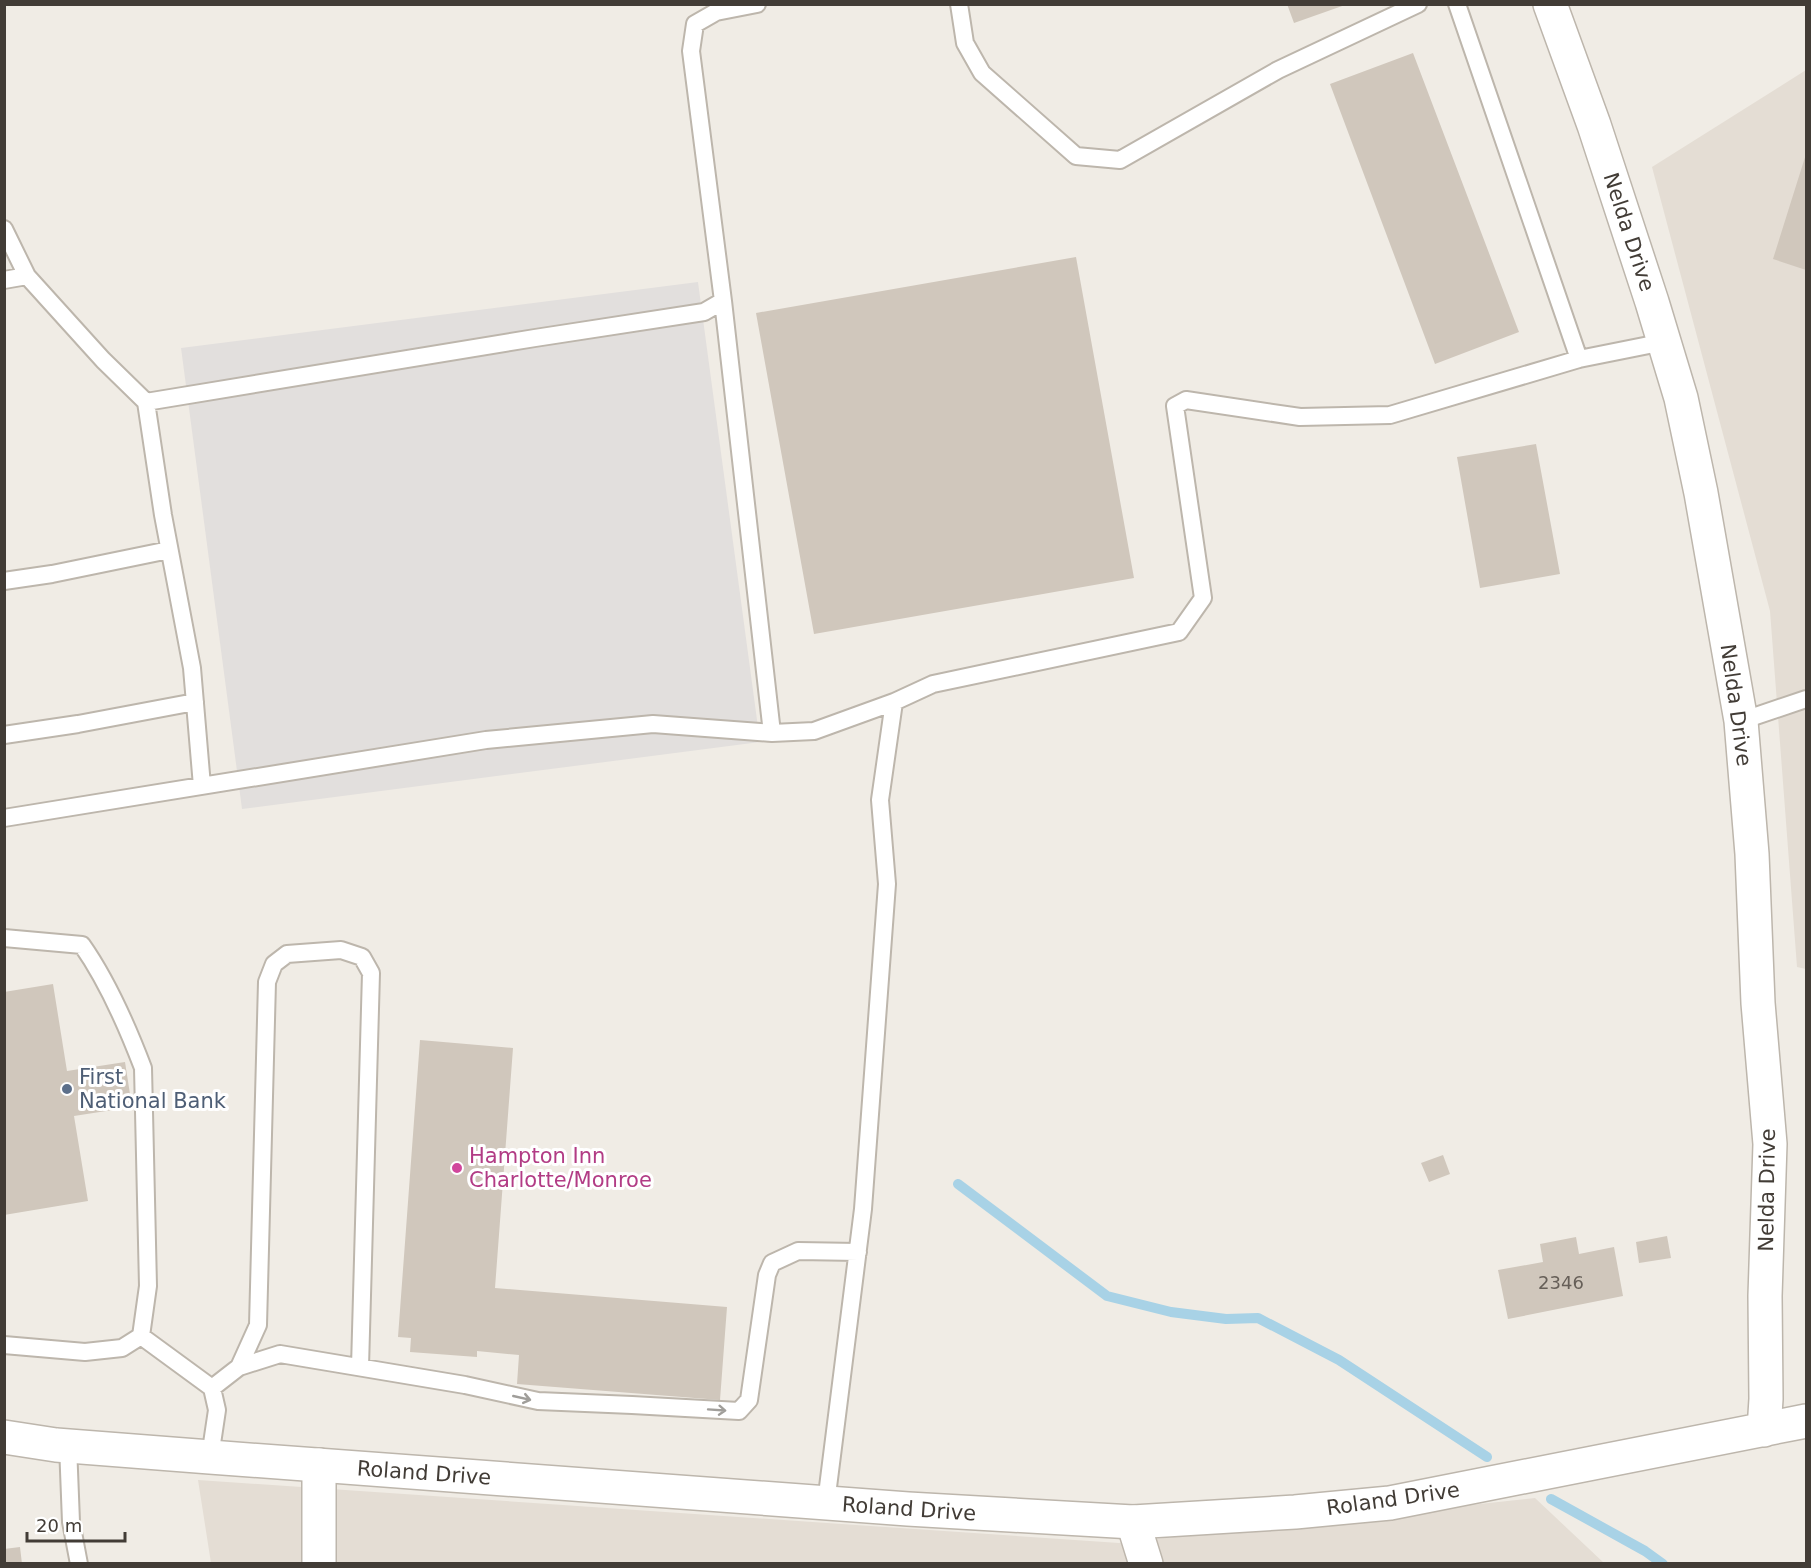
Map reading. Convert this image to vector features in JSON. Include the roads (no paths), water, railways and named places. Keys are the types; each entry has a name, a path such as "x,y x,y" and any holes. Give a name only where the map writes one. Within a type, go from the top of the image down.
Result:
{"street":[{"name":"Nelda Drive","path":"1550,4 1594,125 1681,398 1701,494 1741,721 1752,854 1758,1004 1770,1144 1765,1296 1764,1430"},
{"name":"Roland Drive","path":"4,1437 68,1445 319,1465 826,1503 1132,1522 1295,1512 1390,1503 1806,1421"},
{"path":"319,1465 319,1563"},
{"path":"1132,1522 1146,1563"}],"lane":[{"path":"758,4 716,12 695,24 691,51 723,301 772,733"},
{"path":"959,4 965,43 982,73 1076,156 1120,160 1278,70 1418,4"},
{"path":"1457,4 1579,359"},
{"path":"4,229 27,276 103,360 146,402 192,668 202,786"},
{"path":"4,280 27,276"},
{"path":"146,402 704,312 723,301"},
{"path":"4,818 486,740 653,724 772,733 814,731 894,702 933,684 1179,632 1203,598 1175,406 1186,400 1300,417 1390,415 1579,359 1664,342"},
{"path":"4,581 52,574 170,550"},
{"path":"1741,721 1806,699"},
{"path":"4,735 195,702"},
{"path":"826,1503 863,1209 887,884 880,800 894,702"},
{"path":"4,938 82,945 94,962 131,1038 143,1068 148,1286 141,1336 122,1348 85,1352 4,1345"},
{"path":"239,1367 258,1325 267,982 274,964 287,954 341,950 362,957 370,973 360,1367"},
{"path":"212,1388 239,1367 280,1354 465,1384 537,1401 739,1411 749,1400 767,1275 772,1263 798,1251 858,1252"},
{"path":"141,1336 212,1388 217,1410 210,1456"},
{"path":"68,1445 71,1522 79,1563"}],"waterway":[{"path":"958,1184 1107,1296 1171,1312 1226,1319 1258,1318 1339,1360 1487,1457"},
{"path":"1551,1499 1645,1551 1663,1564"}],"place":[{"name":"First National Bank","path":"67,1089"},
{"name":"Hampton Inn Charlotte/Monroe","path":"457,1168"}]}
